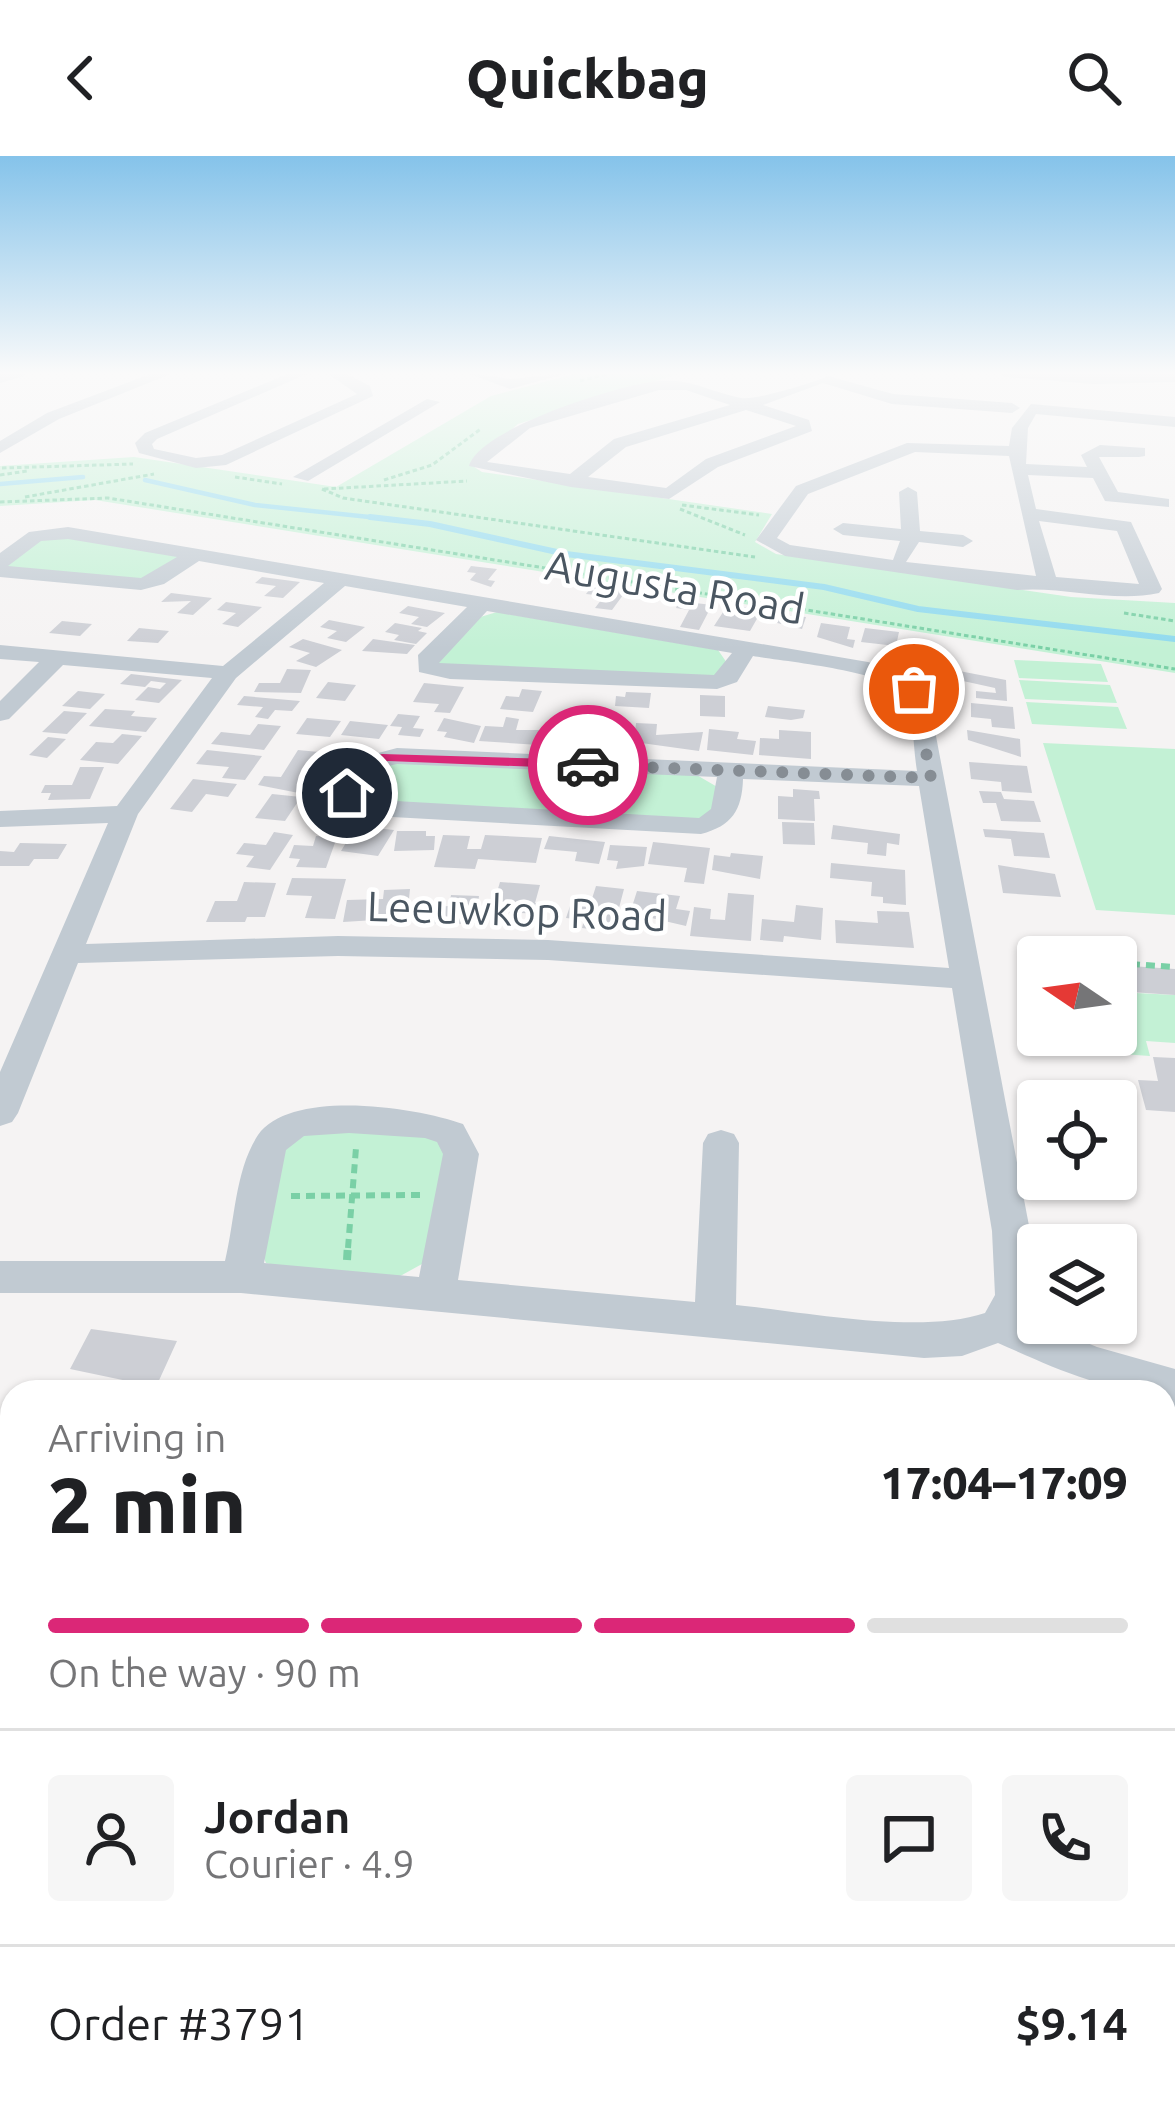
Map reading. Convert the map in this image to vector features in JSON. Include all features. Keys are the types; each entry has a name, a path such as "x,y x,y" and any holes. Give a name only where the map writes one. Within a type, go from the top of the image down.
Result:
{"street":[{"path":"302,477 324,465"},
{"path":"479,465 571,482 674,493 710,465"},
{"path":"571,482 592,465"},
{"path":"867,465 802,490 766,540 785,550 1024,585 1152,589 1126,527 1030,514"},
{"path":"1017,465 1047,576 1042,582"},
{"path":"1046,465 1096,473"},
{"path":"1095,465 1114,498 1163,503"},
{"path":"897,566 911,539 908,492"},
{"path":"843,529 963,542"},
{"name":"Augusta Road","path":"0,567 30,539 49,533 882,672 910,685 916,694 1011,1231 1015,1296 999,1324"},
{"path":"0,567 135,584 157,580 196,554"},
{"path":"0,1113 125,814 228,673 341,579"},
{"path":"483,603 429,655 427,667 450,672 717,682 729,677 746,648"},
{"path":"0,652 228,673"},
{"path":"0,714 58,657"},
{"path":"730,770 726,813 701,826 374,808 352,800 347,793 361,765 398,756 931,778"},
{"path":"0,819 125,814"},
{"name":"Leeuwkop Road","path":"64,954 338,946 548,950 965,979"},
{"path":"241,1277 265,1152 282,1132 308,1120 413,1121 450,1132 461,1154 435,1294"},
{"path":"715,1317 721,1143"},
{"path":"0,1277 241,1277 715,1317 924,1340 962,1338 999,1324 1091,1364 1147,1380"}],"path":[{"path":"376,483 424,465"},
{"path":"0,468 55,466 0,475"},
{"path":"10,501 166,472"},
{"path":"322,489 343,498 724,552"},
{"path":"0,502 108,498 1175,669"},
{"path":"766,540 665,503 780,518"},
{"path":"1137,964 1175,967"},
{"path":"345,1286 358,1120"},
{"path":"257,1196 456,1195"}],"green space":[{"path":"187,465 336,487 374,465 471,465 482,472 772,514 755,542 776,554 1071,597 1175,603 1175,673 95,500 0,506 0,466"},
{"path":"54,535 170,552 179,558 152,579 14,573 4,565 32,540"},
{"path":"497,612 718,650 727,663 722,672 710,677 438,665 437,658 477,618"},
{"path":"1014,660 1101,664 1108,682 1019,678"},
{"path":"1019,680 1110,685 1117,703 1025,699"},
{"path":"1026,702 1118,707 1127,729 1032,724"},
{"path":"1043,743 1175,749 1175,915 1096,910"},
{"path":"397,761 695,774 719,788 717,811 702,819 372,801 359,790 365,772"},
{"path":"1137,993 1175,995 1175,1043 1146,1041 1150,1056 1137,1055"},
{"path":"314,1125 406,1129 447,1142 431,1259 393,1280 266,1263 257,1241 281,1148"}],"building":[{"path":"471,566 497,569 488,580 495,581 491,587 470,580 476,573 467,572"},
{"path":"262,577 300,582 283,598 264,596 276,586 255,583"},
{"path":"592,586 626,591 612,610 595,608 604,596 586,594"},
{"path":"171,593 212,598 193,615 177,613 191,601 161,602"},
{"path":"679,601 712,605 699,630 680,627 689,610 676,608"},
{"path":"226,602 262,607 238,627 222,624 236,613 217,610"},
{"path":"408,606 445,613 427,627 411,624 419,617 399,613"},
{"path":"743,607 762,610 750,631 714,626 725,609 741,611"},
{"path":"771,614 806,617 802,629 769,621"},
{"path":"329,620 365,627 346,642 327,638 337,631 320,627"},
{"path":"62,621 92,624 80,636 49,633"},
{"path":"395,623 427,633 416,644 394,640 399,635 385,632"},
{"path":"821,623 850,627 847,639 855,640 853,648 817,637"},
{"path":"139,628 169,631 158,643 127,641"},
{"path":"865,628 899,632 896,646 861,642"},
{"path":"303,639 342,650 316,667 296,661 310,653 289,647"},
{"path":"373,639 415,645 407,654 362,651"},
{"path":"287,669 311,670 301,693 254,692 259,683 280,683"},
{"path":"954,670 1006,680 1007,701 976,698 976,691 996,693 995,688 954,679"},
{"path":"131,674 182,680 159,703 135,700 148,687 160,689 166,683 120,684"},
{"path":"328,682 356,685 345,701 316,698"},
{"path":"424,683 464,687 450,713 434,712 439,704 413,702"},
{"path":"522,689 542,691 533,712 500,709 506,696 519,697"},
{"path":"78,691 105,694 90,709 62,706"},
{"path":"626,692 651,693 649,708 615,706 616,696 625,697"},
{"path":"700,695 725,696 725,717 700,716"},
{"path":"244,696 300,701 292,711 275,710 268,719 255,717 263,707 237,705"},
{"path":"971,703 1013,707 1015,729 992,727 991,719 971,717"},
{"path":"768,706 805,710 803,718 791,720 765,717"},
{"path":"105,709 157,718 146,732 89,726"},
{"path":"64,711 87,713 67,734 42,732"},
{"path":"398,714 420,716 413,728 424,729 420,737 398,735 402,727 390,726"},
{"path":"506,717 519,719 516,730 559,730 554,746 479,741 485,726 503,727"},
{"path":"307,718 341,721 330,737 296,734"},
{"path":"444,718 481,726 474,743 444,737 447,732 437,731"},
{"path":"350,721 388,725 379,739 341,735"},
{"path":"636,723 657,724 656,735 703,732 699,751 634,742"},
{"path":"258,724 281,726 264,750 211,744 221,732 250,735"},
{"path":"709,729 739,732 737,739 756,741 753,755 707,750"},
{"path":"779,730 811,732 811,759 759,755 760,738 779,739"},
{"path":"967,730 1020,739 1021,757 968,740"},
{"path":"595,733 615,735 610,751 561,746 566,735 594,737"},
{"path":"122,734 142,736 118,764 80,760 96,742 113,743"},
{"path":"48,737 66,739 47,758 29,755"},
{"path":"207,750 262,756 245,780 222,778 229,767 196,764"},
{"path":"298,750 329,753 304,794 258,785 264,776 281,777"},
{"path":"969,762 1027,766 1032,793 1002,791 1001,782 971,779"},
{"path":"80,767 104,767 90,799 48,800 51,793 41,793 45,785 72,785"},
{"path":"193,779 237,784 228,797 206,794 192,812 170,809"},
{"path":"793,789 819,791 820,799 814,799 815,821 778,819 778,796 793,797"},
{"path":"979,791 1034,801 1041,822 1001,821 996,803 983,803"},
{"path":"272,794 301,797 285,821 255,818"},
{"path":"782,822 814,823 815,845 783,844"},
{"path":"833,825 900,834 899,845 887,843 886,856 867,854 868,843 831,839"},
{"path":"356,826 394,830 378,856 341,851"},
{"path":"983,829 1044,833 1050,858 1014,856 1011,839 985,837"},
{"path":"397,831 426,831 426,836 435,836 434,850 394,851"},
{"path":"274,832 293,835 270,870 246,867 254,856 236,854 244,843 266,845"},
{"path":"443,835 470,836 467,849 481,849 485,835 542,838 536,863 478,859 475,869 434,867"},
{"path":"316,836 337,837 326,868 296,867 300,859 289,858 294,845 313,846"},
{"path":"549,836 605,842 599,864 575,861 577,852 544,849"},
{"path":"653,842 710,848 704,884 684,882 687,868 648,864"},
{"path":"20,843 67,844 58,859 0,866 0,851 14,852"},
{"path":"610,845 647,847 644,866 616,869 618,861 607,860"},
{"path":"731,853 763,856 760,879 712,870 714,855 730,857"},
{"path":"831,863 905,870 906,905 883,903 883,897 871,896 872,882 830,878"},
{"path":"998,865 1055,874 1061,897 1003,893"},
{"path":"292,878 346,879 335,919 305,918 312,896 286,895"},
{"path":"244,882 276,883 265,917 206,922 215,901 237,901"},
{"path":"500,882 540,885 535,903 549,904 546,914 491,912"},
{"path":"596,886 624,889 615,923 609,922 606,931 582,928 584,920 566,918 571,903 590,905"},
{"path":"410,889 407,918 343,922 347,900 383,899 384,890"},
{"path":"637,891 680,896 676,909 690,911 686,926 630,913"},
{"path":"728,893 754,895 751,941 690,936 694,907 711,909 710,919 725,920"},
{"path":"451,895 479,896 475,924 413,923 416,908 449,906"},
{"path":"796,905 823,908 821,940 784,936 783,942 760,940 762,919 794,922"},
{"path":"877,911 909,912 914,948 836,943 835,920 878,923"},
{"path":"1137,966 1175,969 1175,995 1137,992"},
{"path":"1153,1057 1175,1058 1175,1112 1146,1110 1138,1080 1158,1081"},
{"path":"91,1329 177,1341 159,1380 123,1380 70,1369"}],"waterway":[{"path":"0,484 83,477"},
{"path":"145,480 255,505 375,518"},
{"path":"370,517 375,518"},
{"path":"375,518 398,520"},
{"path":"375,518 430,524 566,554 824,587 918,609 1175,639"}],"way so far":[{"path":"588,765 931,778 914,689"}],"route":[{"path":"347,793 361,765 387,757 588,765"}]}
